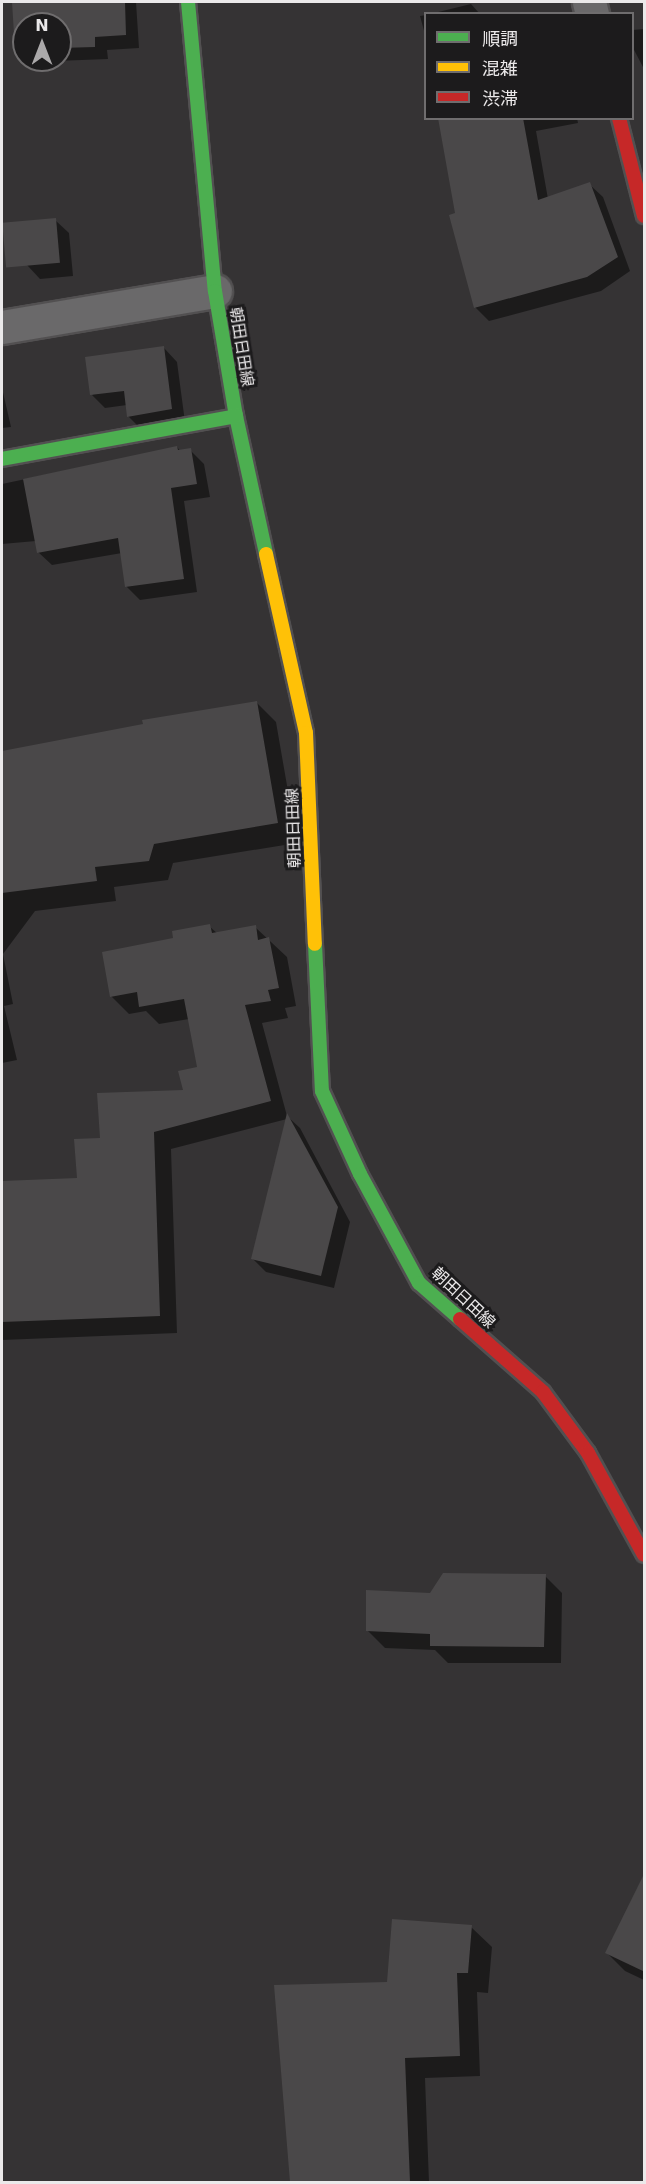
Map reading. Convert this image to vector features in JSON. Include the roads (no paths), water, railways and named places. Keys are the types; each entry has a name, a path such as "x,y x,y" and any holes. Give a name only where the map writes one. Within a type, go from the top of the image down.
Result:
{"main road":[{"name":"朝田日田線","path":"188,2 215,291 236,416 306,733 322,1091 360,1174 419,1283 543,1392 588,1453 645,1555"},
{"path":"621,120 645,216"},
{"path":"2,459 236,416"}],"street":[{"path":"2,327 215,291"}]}
